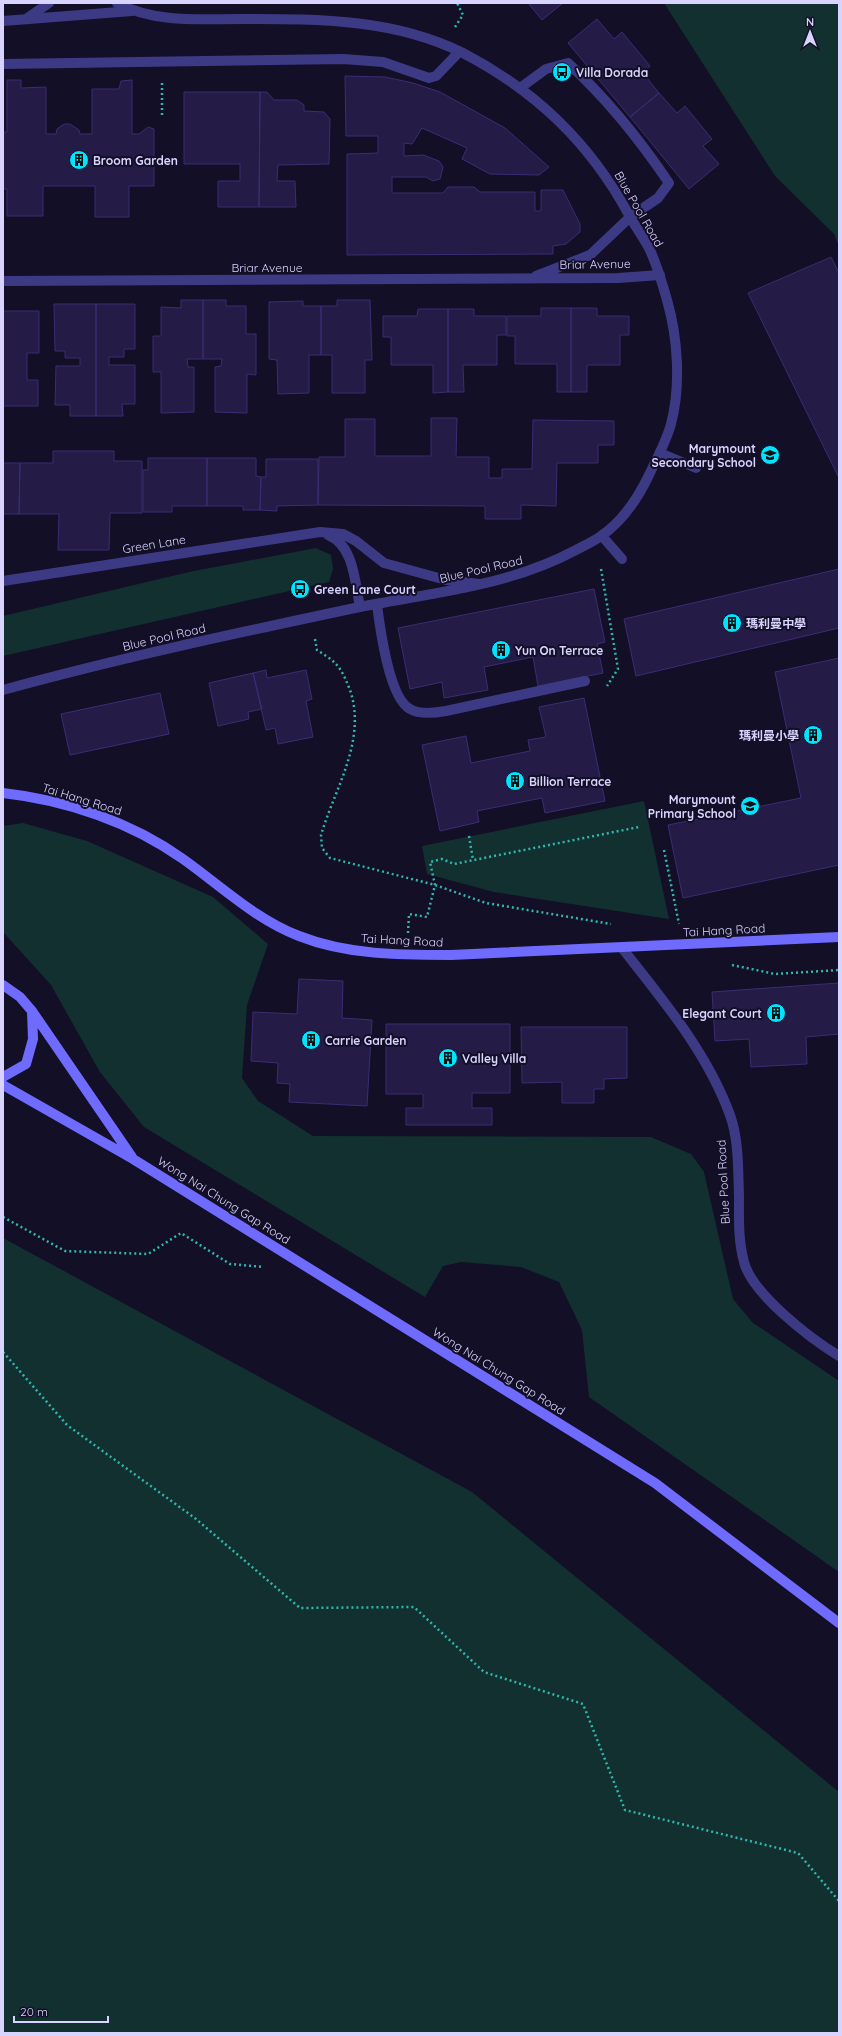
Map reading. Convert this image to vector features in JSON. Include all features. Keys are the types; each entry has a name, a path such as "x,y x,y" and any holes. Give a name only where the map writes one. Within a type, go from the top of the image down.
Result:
{"main road":[{"name":"Tai Hang Road","path":"3,793 52,802 95,814 128,827 159,843 184,859 262,918 298,936 320,944 360,951 404,955 451,955 622,948 839,936"},
{"name":"Wong Nai Chung Gap Road","path":"3,985 20,997 32,1011 133,1159"},
{"path":"3,1078 26,1064 33,1039 32,1011"},
{"name":"Wong Nai Chung Gap Road","path":"3,1085 133,1159 655,1483 839,1623"}],"street":[{"path":"26,19 49,3"},
{"name":"Blue Pool Road","path":"3,690 153,653 360,607 377,605 481,584 522,574 555,561 602,536 627,512 644,487 660,454 670,427 674,407 676,359 670,308 660,275 647,245 619,197 592,157 542,105 520,88 494,71 459,52 405,31 331,19 182,19 132,11 117,3"},
{"path":"3,21 132,11"},
{"path":"3,64 343,59 383,62 429,78 436,76 459,52"},
{"name":"Briar Avenue","path":"520,88 546,69 568,63 594,87 657,164 669,183 658,198 630,217 623,226 590,255 531,278"},
{"name":"Briar Avenue","path":"3,282 618,278 660,275"},
{"path":"660,454 696,468"},
{"name":"Green Lane","path":"3,581 308,533 333,532 343,534 356,541 384,563 446,580 481,584"},
{"name":"Green Lane","path":"308,533 329,535 343,544 349,559 360,607"},
{"path":"602,536 622,559"},
{"path":"377,605 392,681 402,703 410,709 428,713 446,711 585,681"},
{"name":"Blue Pool Road","path":"622,948 686,1030 710,1071 730,1116 736,1146 739,1238 744,1264 752,1281 772,1303 820,1344 839,1356"}],"path":[{"path":"455,27 463,15 457,3"},
{"path":"162,76 162,118"},
{"path":"600,562 618,669 607,686"},
{"path":"315,638 317,650 334,663 344,677 353,703 356,722 350,754 322,835 322,848 330,858 435,886 486,903 616,925"},
{"path":"408,939 409,914 427,917 435,886 430,862 442,859 454,864 639,828"},
{"path":"468,836 473,860"},
{"path":"664,850 680,930"},
{"path":"726,964 775,974 839,970"},
{"path":"3,1217 65,1251 148,1254 181,1232 230,1264 266,1267"},
{"path":"3,1352 67,1425 196,1519 300,1608 414,1607 484,1672 583,1704 625,1810 798,1853 839,1901"}],"green space":[{"path":"664,3 839,3 839,247 834,234 775,176"},
{"path":"316,548 331,555 333,569 329,582 3,656 3,616 189,572"},
{"path":"644,801 669,919 494,892 427,874 422,846"},
{"path":"23,823 87,841 213,897 268,944 247,1005 242,1078 258,1101 313,1136 651,1137 691,1154 704,1172 733,1299 752,1322 839,1381 839,1572 589,1397 582,1330 559,1282 521,1267 461,1262 443,1266 425,1297 144,1127 100,1072 51,985 3,932 3,826"},
{"path":"3,1238 472,1492 839,1792 839,2033 3,2033"}],"building":[{"path":"528,3 563,3 542,20"},
{"path":"597,19 614,39 622,32 650,66 643,73 659,93 630,117 568,43"},
{"path":"345,76 385,77 413,83 440,92 505,128 549,167 539,175 490,174 462,159 467,148 422,128 412,144 404,143 404,156 423,155 439,161 443,167 440,179 433,181 426,177 392,177 392,193 443,193 448,187 474,187 480,192 535,192 535,211 541,211 541,190 563,190 580,224 580,232 566,244 553,246 553,254 347,255 347,154 378,153 378,136 346,136"},
{"name":"Broom Garden","path":"7,80 21,80 21,88 46,87 46,134 56,134 57,129 64,124 70,124 79,130 80,134 92,134 92,89 119,89 121,81 132,80 132,134 139,134 148,127 154,129 154,186 129,186 129,217 95,217 95,186 43,186 43,216 7,216 7,189 3,189 3,132 7,132"},
{"path":"184,92 260,92 259,207 218,207 218,181 240,181 240,164 184,164"},
{"path":"260,92 267,92 274,100 297,100 304,105 304,111 324,112 330,119 329,164 278,165 277,181 295,181 296,207 259,207"},
{"path":"659,93 677,113 685,106 712,139 703,146 719,164 689,189 630,117"},
{"path":"831,257 839,273 839,478 748,293"},
{"path":"181,300 203,300 203,359 187,359 188,367 194,367 194,412 161,413 161,372 153,372 153,336 161,336 161,307 181,308"},
{"path":"203,300 226,300 226,306 246,306 246,334 256,334 256,375 247,374 247,413 215,412 215,367 221,366 222,359 203,359"},
{"path":"337,300 370,300 372,360 365,360 365,393 332,393 332,355 321,355 321,306 337,306"},
{"path":"303,301 303,306 321,306 321,355 309,355 309,393 278,394 277,360 269,359 269,302"},
{"path":"54,304 96,304 96,416 70,416 70,405 55,405 56,366 80,366 80,358 65,358 65,351 55,351"},
{"path":"96,304 135,304 135,349 124,349 124,357 109,357 109,365 135,365 135,404 122,404 123,416 96,416"},
{"path":"541,308 571,308 571,392 557,392 557,364 515,364 515,336 507,336 507,316 541,316"},
{"path":"571,308 597,308 597,316 629,316 629,335 620,335 620,365 587,365 587,392 571,392"},
{"path":"418,309 448,309 448,392 433,393 433,365 391,365 391,337 383,337 383,316 417,316"},
{"path":"448,309 474,309 474,316 506,316 506,335 497,335 497,365 463,365 464,392 448,392"},
{"path":"3,311 39,311 39,353 27,353 27,380 38,380 38,406 3,406"},
{"path":"431,418 457,418 456,457 489,457 489,478 502,478 502,469 532,469 533,420 614,421 614,445 598,445 598,463 557,463 556,506 521,505 521,519 485,519 485,506 318,505 319,457 345,457 345,419 375,419 375,456 431,456"},
{"path":"53,451 114,451 114,461 142,461 142,513 110,513 109,550 58,550 59,514 19,514 20,463 53,463"},
{"path":"148,458 207,458 207,506 172,506 172,512 143,512 143,470 148,470"},
{"path":"207,458 256,458 256,476 261,477 260,510 243,510 243,506 207,506"},
{"path":"266,459 318,459 318,505 277,506 277,511 260,510 261,477 266,477"},
{"path":"3,463 20,463 19,514 3,514"},
{"name":"瑪利曼中學","path":"839,569 839,628 636,676 624,619"},
{"name":"Yun On Terrace","path":"594,589 605,642 597,644 603,673 538,686 533,657 484,667 488,690 444,698 442,682 410,689 398,628"},
{"name":"瑪利曼小學","path":"839,658 839,865 683,898 668,825 801,798 775,672"},
{"path":"266,670 267,678 306,670 312,699 306,701 313,737 278,744 275,728 266,730 253,673"},
{"path":"253,673 262,709 248,712 249,719 218,726 209,683"},
{"path":"160,693 169,734 70,755 61,714"},
{"name":"Billion Terrace","path":"584,698 605,801 545,813 542,798 477,811 479,822 440,831 422,745 466,736 471,763 530,751 528,740 546,737 539,707"},
{"name":"Carrie Garden","path":"299,979 343,981 342,1018 372,1020 367,1106 289,1102 290,1084 277,1083 278,1063 251,1061 253,1012 297,1014"},
{"name":"Elegant Court","path":"839,983 839,1034 806,1037 807,1064 751,1067 749,1039 715,1041 712,992"},
{"name":"Valley Villa","path":"386,1024 510,1024 510,1093 472,1093 472,1108 492,1108 492,1125 406,1125 406,1108 423,1108 423,1094 386,1094"},
{"path":"521,1027 627,1027 627,1078 604,1079 604,1089 594,1089 594,1103 562,1103 562,1082 522,1083"}],"place":[{"name":"Villa Dorada","path":"562,72"},
{"name":"Broom Garden","path":"79,160"},
{"name":"Marymount Secondary School","path":"770,455"},
{"name":"Green Lane Court","path":"300,589"},
{"name":"瑪利曼中學","path":"732,623"},
{"name":"Yun On Terrace","path":"501,650"},
{"name":"瑪利曼小學","path":"813,735"},
{"name":"Billion Terrace","path":"515,781"},
{"name":"Marymount Primary School","path":"750,806"},
{"name":"Elegant Court","path":"776,1013"},
{"name":"Carrie Garden","path":"311,1040"},
{"name":"Valley Villa","path":"448,1058"}]}
